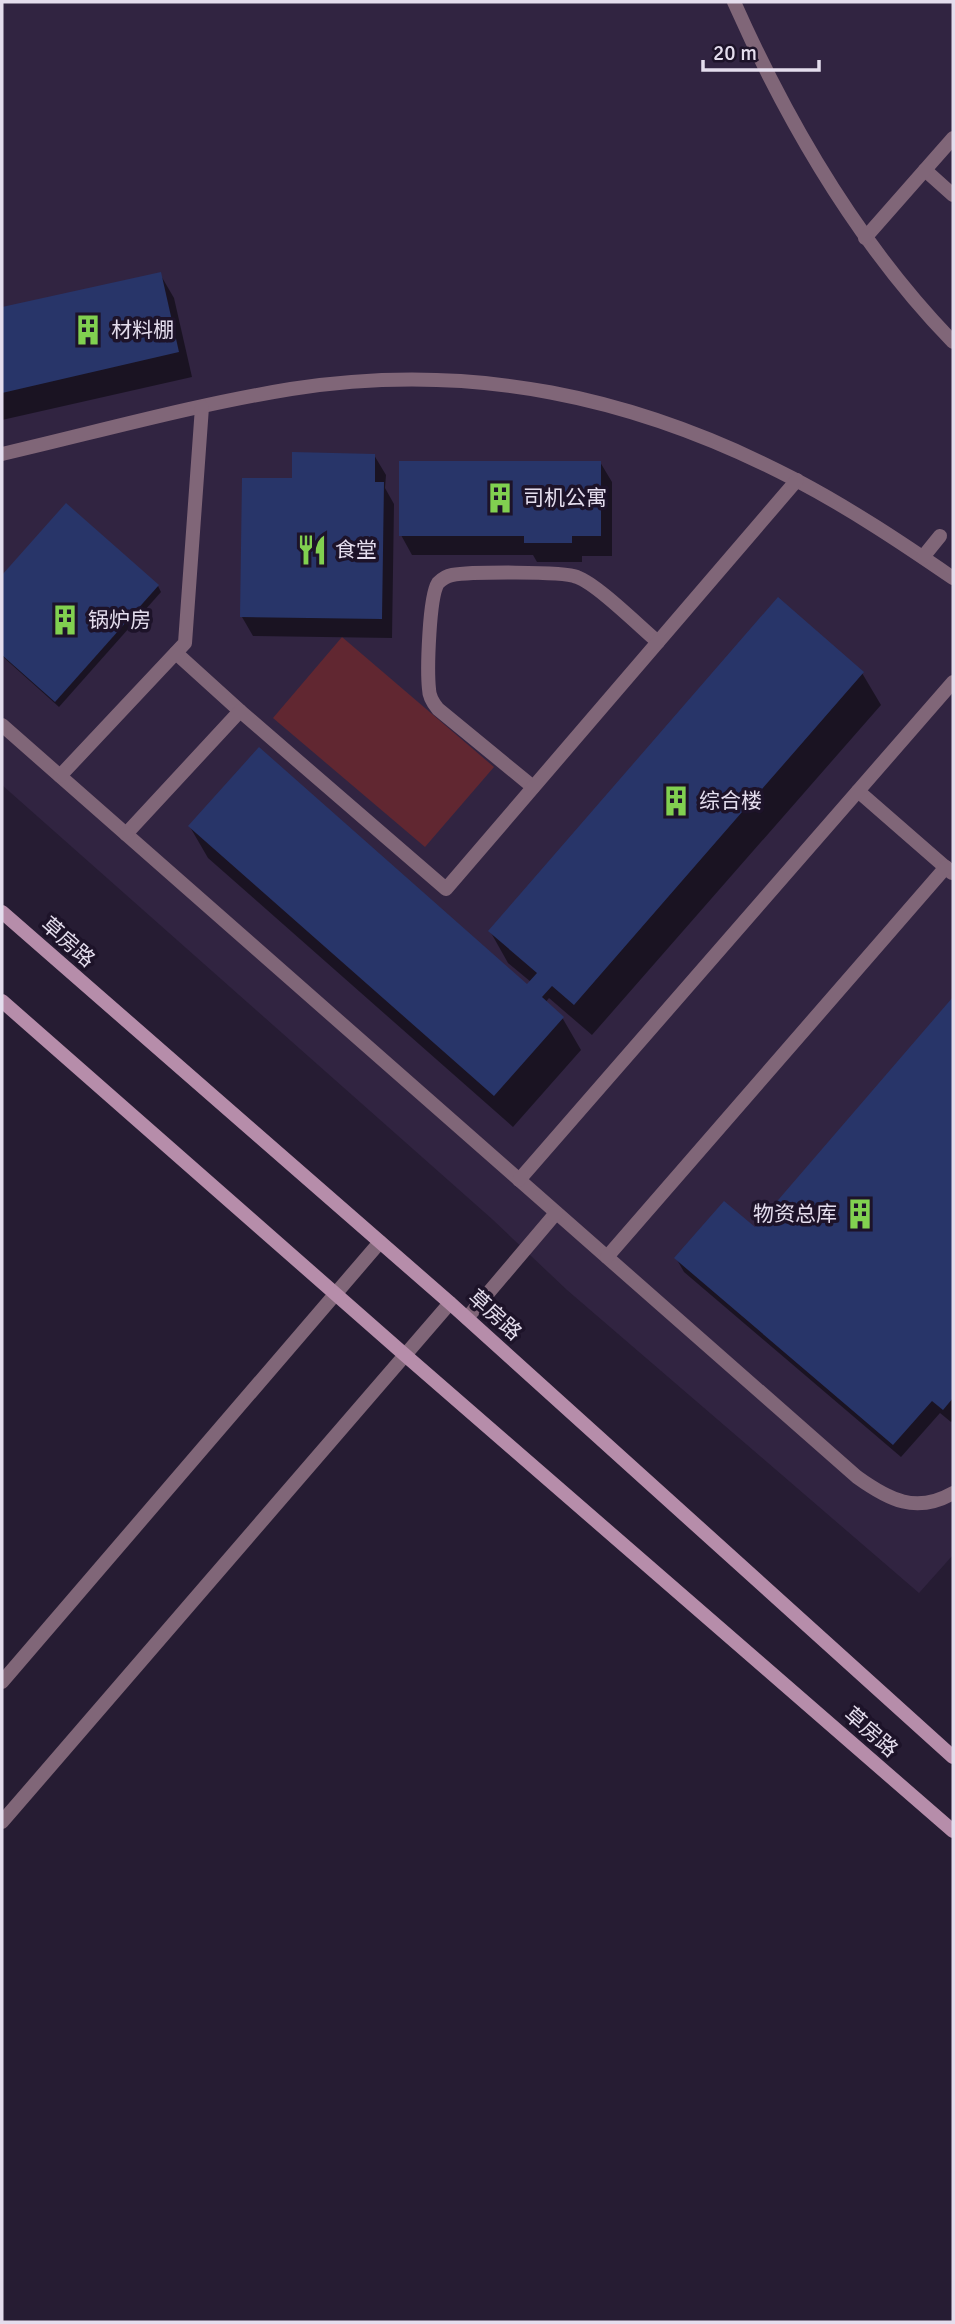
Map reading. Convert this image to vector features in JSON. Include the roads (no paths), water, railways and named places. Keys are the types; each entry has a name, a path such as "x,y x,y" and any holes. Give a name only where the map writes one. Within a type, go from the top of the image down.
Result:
{"main road":[{"name":"草房路","path":"2,912 467,1318 953,1757"},
{"name":"草房路","path":"2,1001 953,1831"}],"street":[{"path":"734,2 787,112 865,238 919,306 953,342"},
{"path":"865,238 953,138"},
{"path":"925,170 953,195"},
{"path":"2,454 291,389 377,380 460,380 542,389 625,408 709,439 796,480 889,534 953,578"},
{"path":"60,776 185,643 202,407"},
{"path":"176,653 446,890 796,480"},
{"path":"923,557 940,536"},
{"path":"533,787 438,709 432,701 429,681 432,616 434,591 438,583 453,575 471,574 578,577 658,642"},
{"path":"519,1180 953,682"},
{"path":"126,834 240,711"},
{"path":"2,725 872,1487 899,1501 913,1504 942,1499 953,1493"},
{"path":"607,1257 950,870 858,792"},
{"path":"467,1318 556,1213"},
{"path":"2,1682 380,1242"},
{"path":"2,1822 450,1303"}],"place":[{"name":"材料棚","path":"88,330"},
{"name":"司机公寓","path":"500,498"},
{"name":"食堂","path":"312,550"},
{"name":"锅炉房","path":"65,620"},
{"name":"综合楼","path":"676,801"},
{"name":"物资总库","path":"860,1214"}]}
